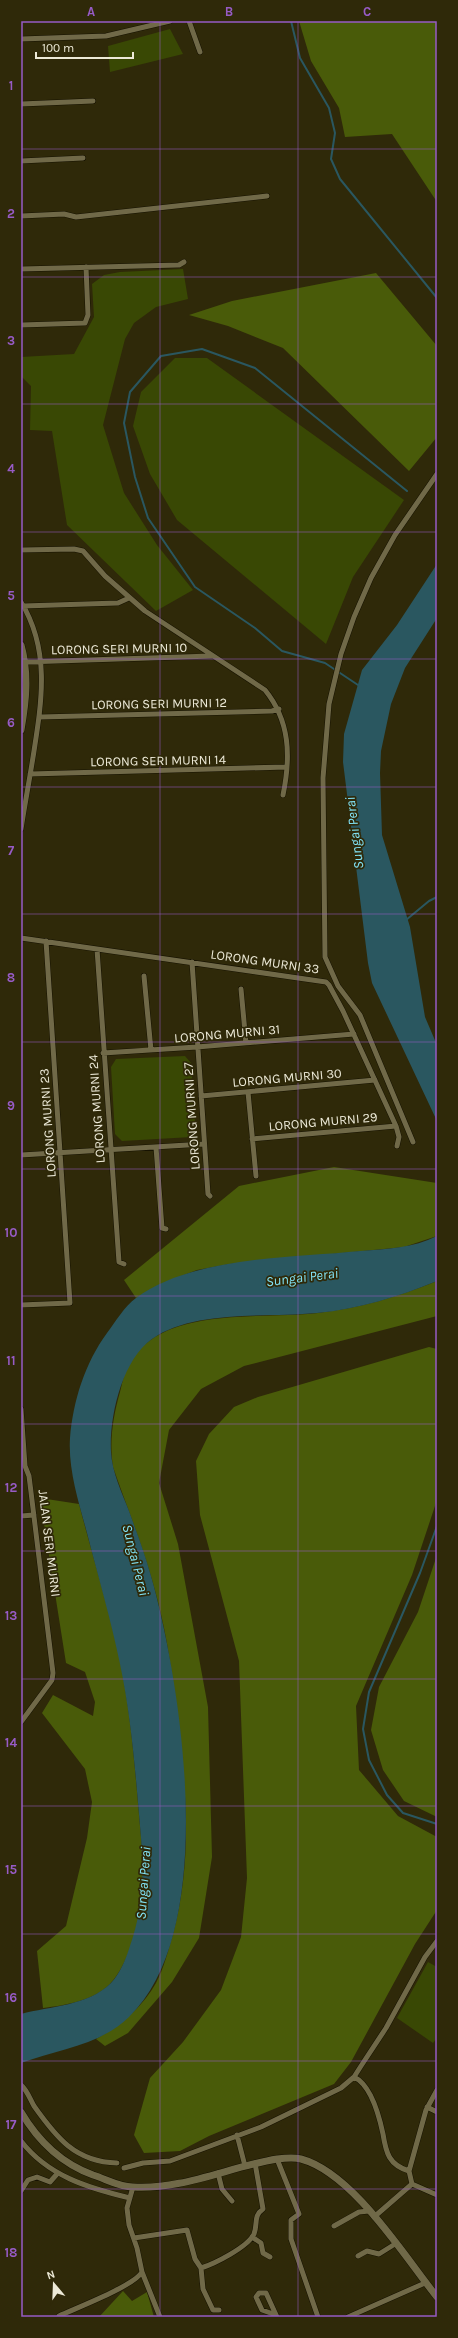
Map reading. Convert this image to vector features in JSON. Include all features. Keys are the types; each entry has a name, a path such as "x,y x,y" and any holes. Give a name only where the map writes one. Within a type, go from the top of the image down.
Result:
{"main road":[{"path":"21,645 25,662 27,693 21,730"},
{"path":"21,2112 34,2133 52,2152 81,2170 133,2187 161,2186 218,2174 255,2163 277,2159 292,2158 315,2165 346,2186 372,2214 437,2297"}],"street":[{"path":"21,39 106,36 170,21"},
{"path":"188,21 200,52"},
{"path":"21,104 93,101"},
{"path":"21,161 83,158"},
{"path":"21,216 64,214 84,216 267,196"},
{"path":"21,269 180,265 184,262"},
{"path":"21,325 85,323 88,315 86,267"},
{"path":"414,1142 360,1015 338,986 325,957 323,778 329,704 338,664 354,617 372,578 395,535 437,474"},
{"path":"21,550 74,549 83,551 105,576 129,598 165,626 260,685 279,709 286,731 286,767 283,795"},
{"path":"21,829 40,717 42,661 40,650 22,604 118,603 129,598"},
{"name":"LORONG SERI MURNI 10","path":"25,662 214,656"},
{"name":"LORONG SERI MURNI 12","path":"40,717 264,712 279,709"},
{"name":"LORONG SERI MURNI 14","path":"30,774 286,767"},
{"name":"LORONG MURNI 33","path":"21,938 326,982 330,985 354,1034 396,1126 399,1137 397,1146"},
{"name":"LORONG MURNI 23","path":"21,1305 70,1303 46,941"},
{"name":"LORONG MURNI 24","path":"97,948 103,1053 119,1262 124,1264"},
{"name":"LORONG MURNI 27","path":"192,962 204,1144 208,1194 210,1196"},
{"path":"144,976 151,1050"},
{"path":"241,989 246,1043"},
{"name":"LORONG MURNI 31","path":"103,1053 354,1034"},
{"name":"LORONG MURNI 30","path":"201,1096 375,1080"},
{"path":"248,1092 256,1176"},
{"name":"LORONG MURNI 29","path":"252,1139 396,1126"},
{"path":"21,1155 204,1144"},
{"path":"156,1147 162,1228 166,1229"},
{"name":"JALAN SERI MURNI","path":"21,1409 23,1466 29,1476 53,1668 52,1680 21,1722"},
{"path":"21,1516 34,1515"},
{"path":"124,2168 143,2163 170,2161 261,2127 340,2088 354,2077 386,2028 425,1957 437,1941"},
{"path":"354,2077 364,2084 369,2092 382,2132 387,2156 394,2164 409,2171"},
{"path":"21,2085 47,2124 72,2150 104,2162 117,2163"},
{"path":"412,2184 409,2171 427,2107 437,2090"},
{"path":"427,2107 437,2112"},
{"path":"237,2135 245,2166"},
{"path":"21,2141 38,2159 57,2174 92,2189 130,2198"},
{"path":"277,2159 299,2214 291,2220 291,2239 318,2317"},
{"path":"201,2268 243,2247 252,2237 256,2215 263,2209 255,2163"},
{"path":"21,2191 28,2180 37,2177 50,2182 57,2174"},
{"path":"218,2174 222,2189 232,2201"},
{"path":"334,2226 359,2212 372,2214 412,2184"},
{"path":"412,2184 437,2195"},
{"path":"133,2187 127,2217 134,2238 142,2272 160,2317"},
{"path":"134,2238 187,2230 196,2259 201,2268 203,2289 213,2310 219,2310"},
{"path":"252,2237 261,2243 263,2253 270,2256"},
{"path":"358,2256 367,2251 380,2254 395,2244"},
{"path":"59,2316 125,2285 139,2277 142,2272"},
{"path":"348,2317 425,2283"},
{"path":"259,2293 266,2293 277,2316 262,2310 256,2297 259,2293"}],"green space":[{"path":"299,21 437,21 437,202 392,134 345,137 339,108 311,61"},
{"path":"170,29 183,54 110,72 108,46"},
{"path":"183,269 188,299 156,307 134,323 125,339 103,425 124,493 157,545 193,590 156,611 67,525 52,431 30,430 31,386 21,376 21,357 74,354 94,317 92,284 104,275 120,272"},
{"path":"376,273 437,346 437,437 409,471 283,348 228,326 189,315 232,301"},
{"path":"175,358 207,358 404,500 353,577 326,644 177,520 150,474 133,426 141,392"},
{"path":"185,1056 191,1063 196,1135 192,1137 122,1141 115,1134 111,1067 116,1059"},
{"path":"334,1167 437,1183 437,1236 404,1247 230,1264 197,1270 171,1280 136,1298 124,1280 239,1186"},
{"path":"437,1281 437,1316 244,1366 201,1389 169,1430 159,1483 178,1544 208,1707 212,1857 199,1938 172,1982 128,2033 105,2046 96,2039 122,2022 144,2000 156,1983 166,1959 179,1907 183,1881 186,1829 184,1777 181,1750 167,1644 161,1613 148,1565 113,1467 111,1448 112,1429 127,1369 141,1348 161,1334 185,1325 212,1319 295,1315 333,1311 378,1301"},
{"path":"429,1347 437,1349 437,1500 412,1575 356,1706 359,1770 398,1816 437,1837 437,1910 415,1944 351,2062 334,2084 209,2136 180,2151 144,2153 134,2135 150,2078 183,2042 221,1990 241,1937 247,1878 239,1661 200,1515 196,1461 209,1434 234,1407 258,1397"},
{"path":"40,1498 79,1504 101,1584 117,1645 127,1700 135,1768 144,1879 142,1905 135,1934 124,1963 110,1984 96,1994 79,2001 70,2004 43,2008 37,1951 66,1926 87,1838 92,1802 85,1769 42,1713 53,1695 93,1716 95,1702 85,1672 66,1663"},
{"path":"437,1555 437,1817 404,1801 383,1770 371,1730 379,1687 418,1612"},
{"path":"428,1962 437,1967 437,2038 433,2043 397,2018"},
{"path":"123,2291 132,2301 147,2292 154,2317 99,2317"}],"water":[{"name":"Sungai Perai","path":"437,564 437,618 405,668 391,704 381,751 380,773 382,835 410,927 425,1017 437,1045 437,1121 372,983 368,963 343,762 344,734 362,670 397,625"},
{"name":"Sungai Perai","path":"437,1236 437,1281 393,1297 348,1309 317,1313 210,1319 169,1329 152,1339 142,1348 125,1375 115,1406 112,1423 111,1452 113,1467 138,1535 151,1576 163,1623 173,1679 182,1741 186,1805 184,1868 175,1927 157,1978 129,2017 117,2027 91,2041 21,2063 21,2014 80,2001 102,1991 111,1983 122,1967 126,1958 134,1934 140,1907 142,1881 141,1838 128,1707 109,1615 72,1474 70,1438 74,1410 81,1383 92,1357 120,1314 136,1298 159,1284 185,1274 244,1261 380,1250 400,1247 419,1243"}],"waterway":[{"path":"291,21 300,58 329,108 335,133 331,159 340,179 437,298"},
{"path":"358,685 325,663 282,651 255,628 195,587 148,518 135,477 124,423 130,392 161,356 202,349 255,368 407,491"},
{"path":"406,920 429,901 437,897"},
{"path":"437,1526 420,1573 369,1692 363,1729 369,1760 387,1795 403,1813 437,1824"}]}
